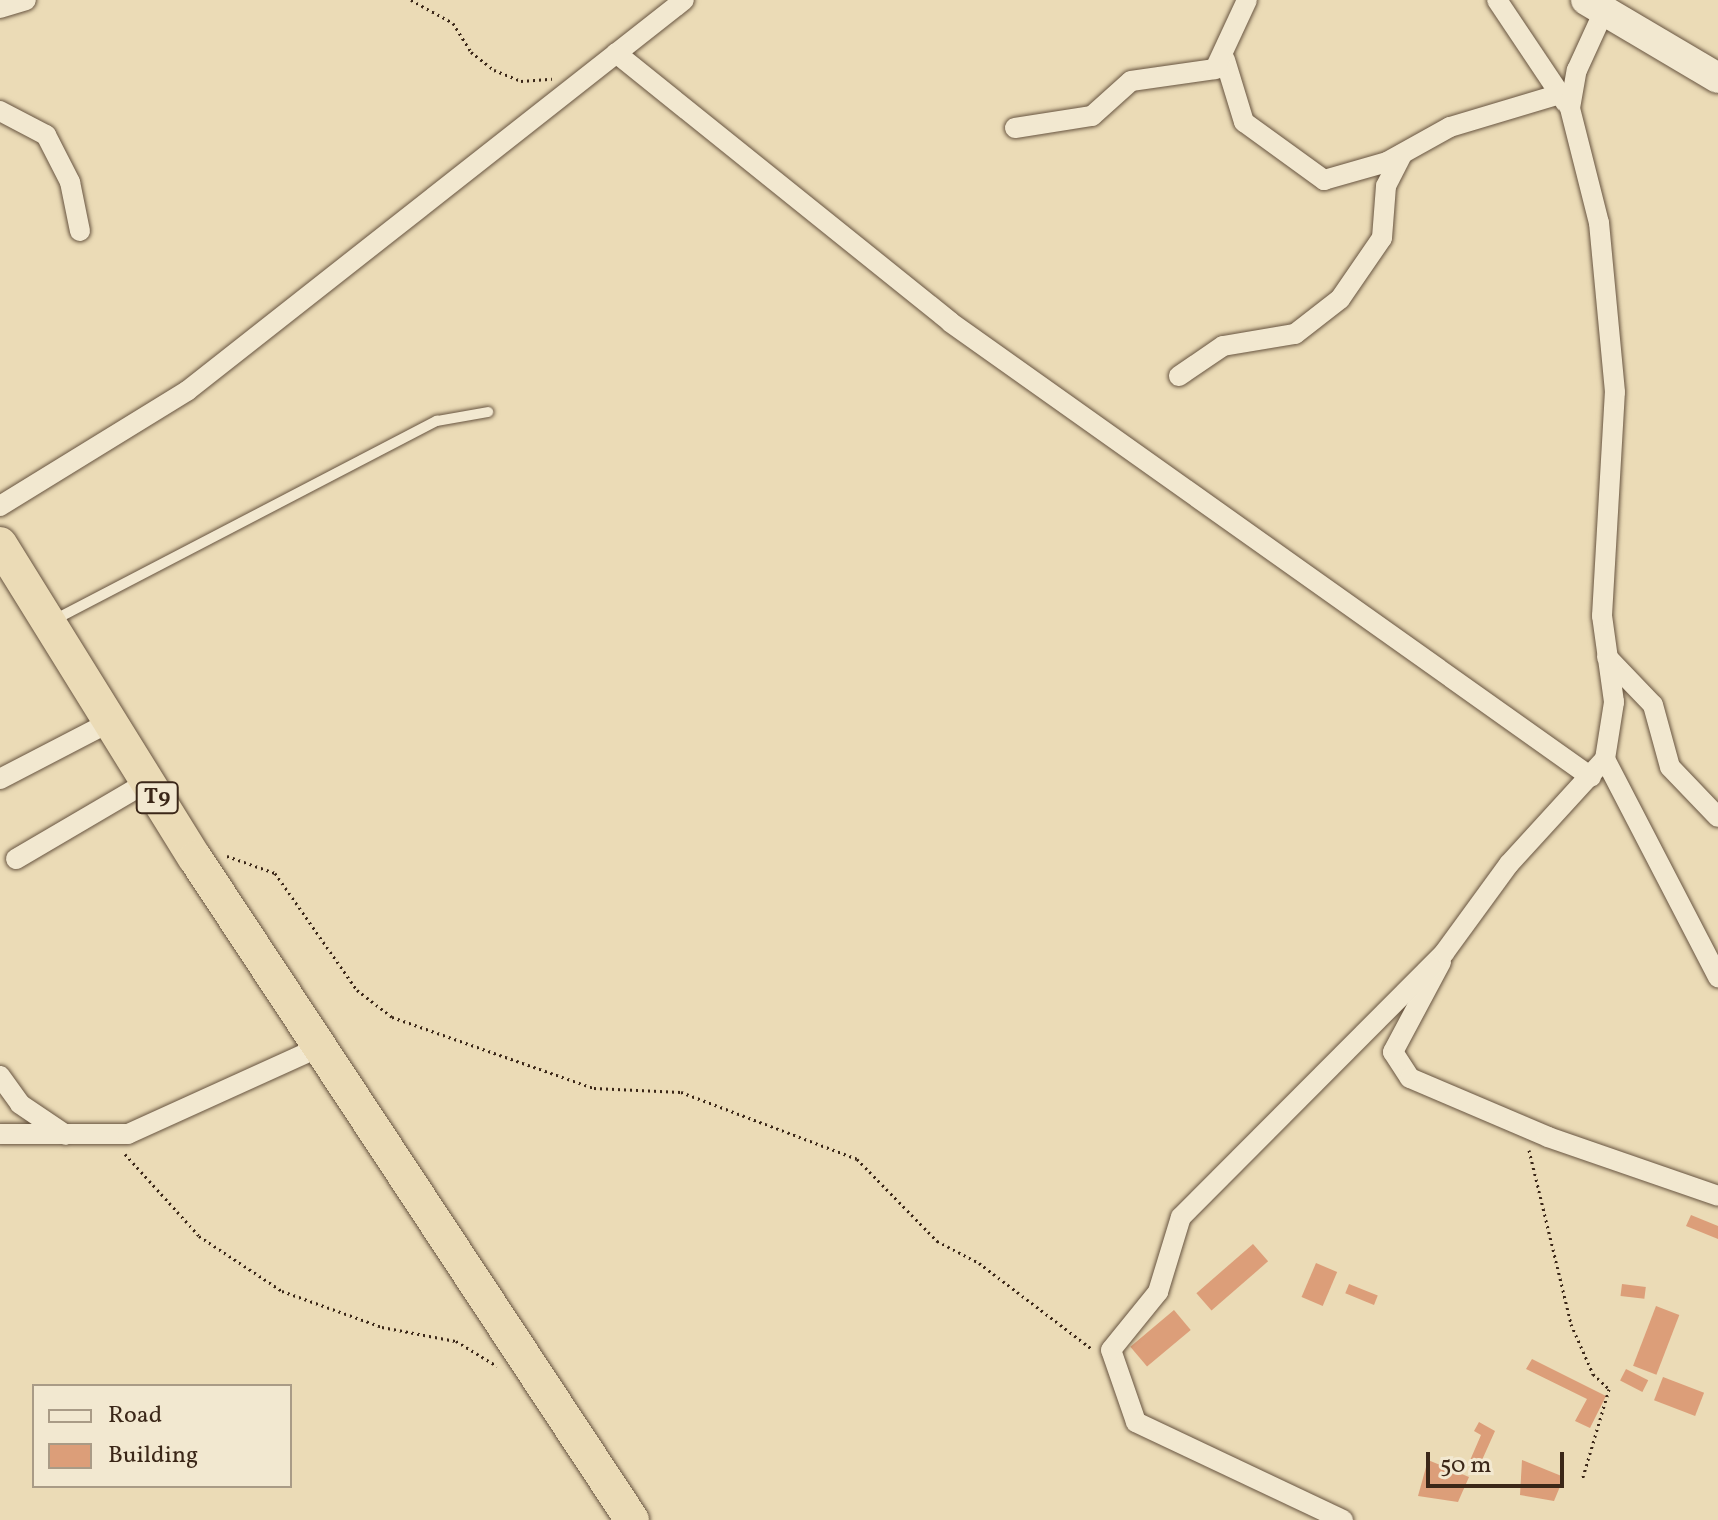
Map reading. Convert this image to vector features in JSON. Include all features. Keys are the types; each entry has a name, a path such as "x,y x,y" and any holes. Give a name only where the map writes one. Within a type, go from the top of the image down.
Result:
{"highway":[{"name":"T9","path":"0,544 195,858 322,1046 632,1520"}],"main road":[{"path":"1595,5 1715,73"}],"street":[{"path":"0,8 26,0"},
{"path":"0,506 187,391 684,0"},
{"path":"1247,0 1225,60 1244,122 1324,180 1402,154 1450,127 1565,101"},
{"path":"1497,0 1565,101 1599,223 1615,392 1602,616 1614,702 1605,759 1509,864 1444,953 1400,1033 1398,1064 1410,1078 1529,1130 1718,1196"},
{"path":"1565,101 1595,5"},
{"path":"616,53 950,322 1591,777"},
{"path":"1015,128 1092,116 1131,81 1197,74 1225,60"},
{"path":"0,111 46,135 70,182 80,231"},
{"path":"1179,376 1223,346 1295,334 1340,299 1382,238 1386,186 1402,154"},
{"path":"1607,657 1653,705 1670,767 1718,817"},
{"path":"0,779 110,722"},
{"path":"1605,759 1718,977"},
{"path":"16,859 147,782"},
{"path":"1343,1520 1159,1438 1136,1422 1113,1365 1119,1334 1164,1279 1168,1241 1181,1217 1444,953"},
{"path":"0,1134 111,1135 159,1122 322,1046"},
{"path":"0,1076 20,1104 69,1137"}],"lane":[{"path":"48,623 437,421 488,412"}],"path":[{"path":"411,0 453,23 471,52 494,70 521,81 578,81"},
{"path":"195,858 233,856 265,865 357,990 428,1034 594,1088 681,1092 857,1159 937,1241 979,1263 1113,1365"},
{"path":"1529,1130 1531,1179 1571,1324 1593,1374 1609,1389 1582,1480"},
{"path":"111,1135 169,1210 249,1272 382,1327 456,1341 505,1370"}],"building":[{"path":"1691,1215 1718,1226 1718,1239 1686,1226"},
{"path":"1253,1244 1268,1261 1211,1311 1196,1293"},
{"path":"1316,1263 1337,1272 1323,1306 1302,1297"},
{"path":"1349,1284 1378,1296 1374,1305 1345,1293"},
{"path":"1622,1284 1646,1287 1644,1299 1621,1296"},
{"path":"1656,1306 1679,1315 1656,1375 1633,1366"},
{"path":"1174,1310 1191,1330 1147,1367 1130,1347"},
{"path":"1532,1359 1606,1396 1590,1428 1575,1421 1587,1399 1526,1369"},
{"path":"1626,1369 1648,1380 1642,1392 1620,1381"},
{"path":"1663,1377 1704,1393 1695,1416 1654,1400"},
{"path":"1479,1422 1495,1431 1478,1469 1468,1465 1481,1435 1474,1431"},
{"path":"1428,1460 1469,1477 1458,1502 1418,1496"},
{"path":"1522,1460 1564,1477 1554,1501 1520,1495"}]}
